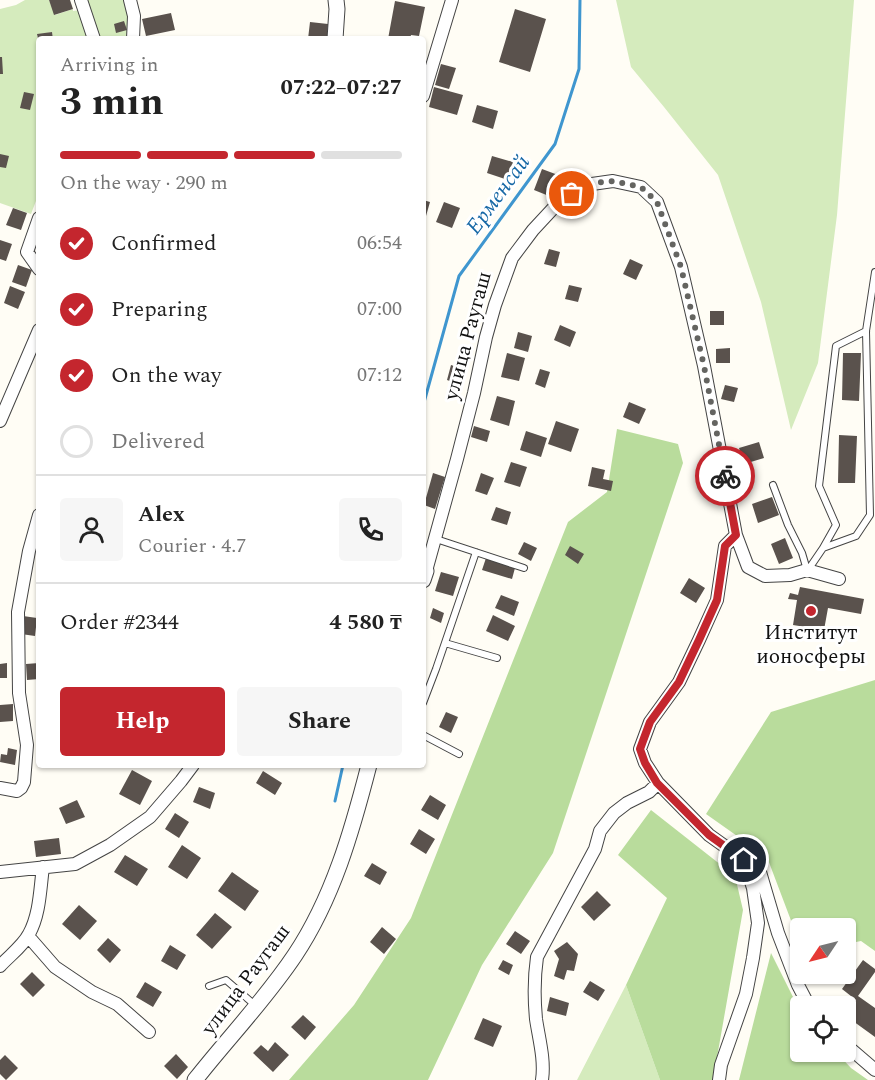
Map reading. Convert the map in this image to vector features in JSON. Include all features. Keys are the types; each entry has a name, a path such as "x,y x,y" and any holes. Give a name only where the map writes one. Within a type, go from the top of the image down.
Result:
{"street":[{"path":"81,0 93,36"},
{"path":"130,0 134,16 133,36"},
{"path":"335,36 336,0"},
{"path":"426,86 452,0"},
{"name":"улица Раугаш","path":"426,568 436,539 474,393 486,337 512,258 533,230 559,202 585,184 613,181 641,187 657,202 681,267 704,366 736,535"},
{"path":"36,226 27,252 36,265"},
{"path":"0,421 36,337"},
{"path":"0,788 17,791 24,782 27,745 19,693 18,612 36,526"},
{"path":"804,996 769,904 760,872 709,835 657,783 640,749 650,722 679,682 717,600 725,546 736,535 748,567 765,576 789,575 807,570 839,579"},
{"path":"0,872 75,864 110,845 150,817 182,781 190,768"},
{"name":"улица Раугаш","path":"195,1080 277,981 296,953 327,897 359,805 368,768"},
{"path":"542,1080 541,1049 534,993 537,957 595,849 600,831 614,813 627,803 649,792 657,783"},
{"path":"719,1080 721,1065 746,994 758,923 753,888 744,860"},
{"path":"0,966 28,936 37,916 43,867"},
{"path":"28,936 55,967 92,992 117,1004 149,1032"},
{"path":"856,1054 875,1070"}],"lane":[{"path":"823,548 856,536 870,515 866,331 875,272"},
{"path":"807,570 836,525 819,486 836,346 866,331"},
{"path":"773,485 807,570"},
{"path":"436,539 524,568"},
{"path":"426,695 476,552"},
{"path":"445,643 497,658"},
{"path":"426,737 459,754"},
{"path":"210,986 226,980 256,1007"}],"green space":[{"path":"25,0 49,0 55,15 73,9 73,11 80,10 88,36 53,36 52,32 36,36 36,201 31,214 0,203 0,9"},
{"path":"85,0 124,0 130,16 129,36 99,36"},
{"path":"616,0 854,0 837,215 818,363 791,430 761,302 718,175 631,67"},
{"path":"617,429 678,444 683,463 553,853 482,965 428,1080 289,1080 354,1005 411,918 568,522 607,492"},
{"path":"875,680 875,951 861,941 856,942 856,918 790,918 767,857 706,814 771,712"},
{"path":"651,810 735,876 743,910 713,1080 660,1080 626,985 667,898 618,855"},
{"path":"771,953 792,996 790,996 790,1062 845,1062 868,1080 739,1080"},
{"path":"626,985 660,1080 577,1080"}],"building":[{"path":"49,0 70,0 73,9 54,15"},
{"path":"395,1 425,7 419,36 389,36"},
{"path":"515,9 546,19 530,72 499,62"},
{"path":"171,13 175,30 146,36 142,19"},
{"path":"124,21 127,30 116,33 114,24"},
{"path":"310,22 328,24 327,36 308,36"},
{"path":"52,32 53,36 37,36 37,34"},
{"path":"0,57 2,57 3,74 0,74"},
{"path":"441,64 456,68 449,89 435,85"},
{"path":"434,87 463,95 457,115 429,107"},
{"path":"24,92 34,94 30,110 20,108"},
{"path":"477,105 498,111 493,129 472,122"},
{"path":"0,154 9,156 6,168 0,167"},
{"path":"492,156 513,162 508,180 487,173"},
{"path":"542,169 558,175 549,196 534,190"},
{"path":"426,201 430,202 426,216"},
{"path":"444,202 460,208 452,228 436,222"},
{"path":"13,208 27,213 21,230 6,225"},
{"path":"0,240 12,244 6,261 0,259"},
{"path":"549,249 560,252 556,267 544,264"},
{"path":"630,259 643,265 636,280 623,274"},
{"path":"18,265 32,270 26,287 12,282"},
{"path":"569,285 582,288 578,302 565,299"},
{"path":"10,286 25,292 18,309 4,303"},
{"path":"710,311 724,311 724,325 710,325"},
{"path":"560,325 576,332 570,347 554,340"},
{"path":"518,332 532,336 528,352 514,348"},
{"path":"730,348 730,363 716,363 716,349"},
{"path":"507,353 525,358 519,381 501,377"},
{"path":"843,353 861,353 859,401 842,400"},
{"path":"451,365 463,369 458,384 447,380"},
{"path":"540,369 550,372 545,388 535,384"},
{"path":"725,385 738,388 734,402 721,399"},
{"path":"497,396 515,401 509,426 490,420"},
{"path":"629,402 646,409 639,424 623,417"},
{"path":"556,421 579,429 571,452 548,444"},
{"path":"474,426 490,431 487,442 471,437"},
{"path":"526,431 547,438 541,457 520,450"},
{"path":"839,435 857,436 855,483 838,483"},
{"path":"759,442 764,458 744,464 739,448"},
{"path":"511,462 527,467 520,487 504,482"},
{"path":"592,467 605,470 603,479 613,481 611,491 588,486"},
{"path":"433,473 445,477 435,509 426,506"},
{"path":"481,473 494,478 487,495 475,491"},
{"path":"772,497 779,515 758,523 752,504"},
{"path":"496,507 511,512 507,525 491,520"},
{"path":"785,538 793,558 779,564 771,544"},
{"path":"524,542 537,548 531,561 518,554"},
{"path":"570,546 584,554 578,564 565,555"},
{"path":"486,558 515,568 512,579 482,570"},
{"path":"441,572 459,577 453,596 435,591"},
{"path":"689,578 705,588 696,603 680,593"},
{"name":"Институт ионосферы","path":"800,587 864,599 861,614 828,608 824,630 793,625 797,600 788,599 790,593 798,595"},
{"path":"501,595 519,602 514,616 495,608"},
{"path":"433,608 444,613 441,623 430,618"},
{"path":"493,615 515,626 508,641 486,631"},
{"path":"23,616 36,618 35,636 21,634"},
{"path":"7,663 7,678 0,678 0,664"},
{"path":"36,663 36,679 27,680 26,664"},
{"path":"13,704 13,721 0,722 0,705"},
{"path":"446,712 458,717 451,733 439,727"},
{"path":"8,748 17,750 15,765 0,762 1,754 7,755"},
{"path":"132,770 152,781 140,805 119,794"},
{"path":"263,771 282,783 275,795 256,783"},
{"path":"199,787 215,793 210,809 193,802"},
{"path":"430,795 446,805 438,820 421,810"},
{"path":"77,800 85,817 66,824 59,808"},
{"path":"175,813 189,822 179,838 165,829"},
{"path":"419,829 435,839 426,854 410,844"},
{"path":"59,838 61,854 36,857 34,841"},
{"path":"182,845 201,858 187,879 168,867"},
{"path":"125,855 148,869 137,886 114,872"},
{"path":"372,863 387,872 380,885 364,876"},
{"path":"232,872 259,891 245,911 218,891"},
{"path":"597,891 611,905 594,921 581,907"},
{"path":"79,905 97,921 80,940 62,924"},
{"path":"215,913 232,927 212,949 196,935"},
{"path":"382,927 396,939 384,954 370,942"},
{"path":"515,931 530,941 521,954 506,944"},
{"path":"108,938 121,950 110,963 97,950"},
{"path":"567,942 578,954 574,971 567,970 564,980 554,976 559,959 554,951"},
{"path":"170,945 186,955 177,970 161,961"},
{"path":"503,960 513,965 509,975 498,969"},
{"path":"863,960 875,969 858,996 875,1008 875,1037 856,1023 856,996 851,996 842,989 846,984 856,984 856,970"},
{"path":"32,972 45,985 33,997 20,984"},
{"path":"590,981 605,990 598,1001 583,992"},
{"path":"145,982 162,992 153,1007 136,997"},
{"path":"550,997 569,1003 566,1016 547,1011"},
{"path":"303,1015 316,1027 305,1040 291,1027"},
{"path":"483,1018 502,1026 493,1047 474,1039"},
{"path":"275,1042 289,1055 273,1072 253,1053 261,1045 268,1051"},
{"path":"176,1054 188,1067 177,1079 164,1066"},
{"path":"5,1055 18,1068 6,1080 0,1074 0,1060"}],"waterway":[{"name":"Ерменсай","path":"426,395 459,276 555,144 579,69 580,0"},
{"name":"Ерменсай","path":"335,801 342,768"}],"way so far":[{"path":"572,194 585,184 613,181 641,187 657,202 681,267 704,366 725,476"}],"place":[{"name":"Институт ионосферы","path":"811,611"}],"route":[{"path":"725,476 736,535 725,546 717,600 679,682 650,722 640,749 657,783 709,835 744,860"}]}
